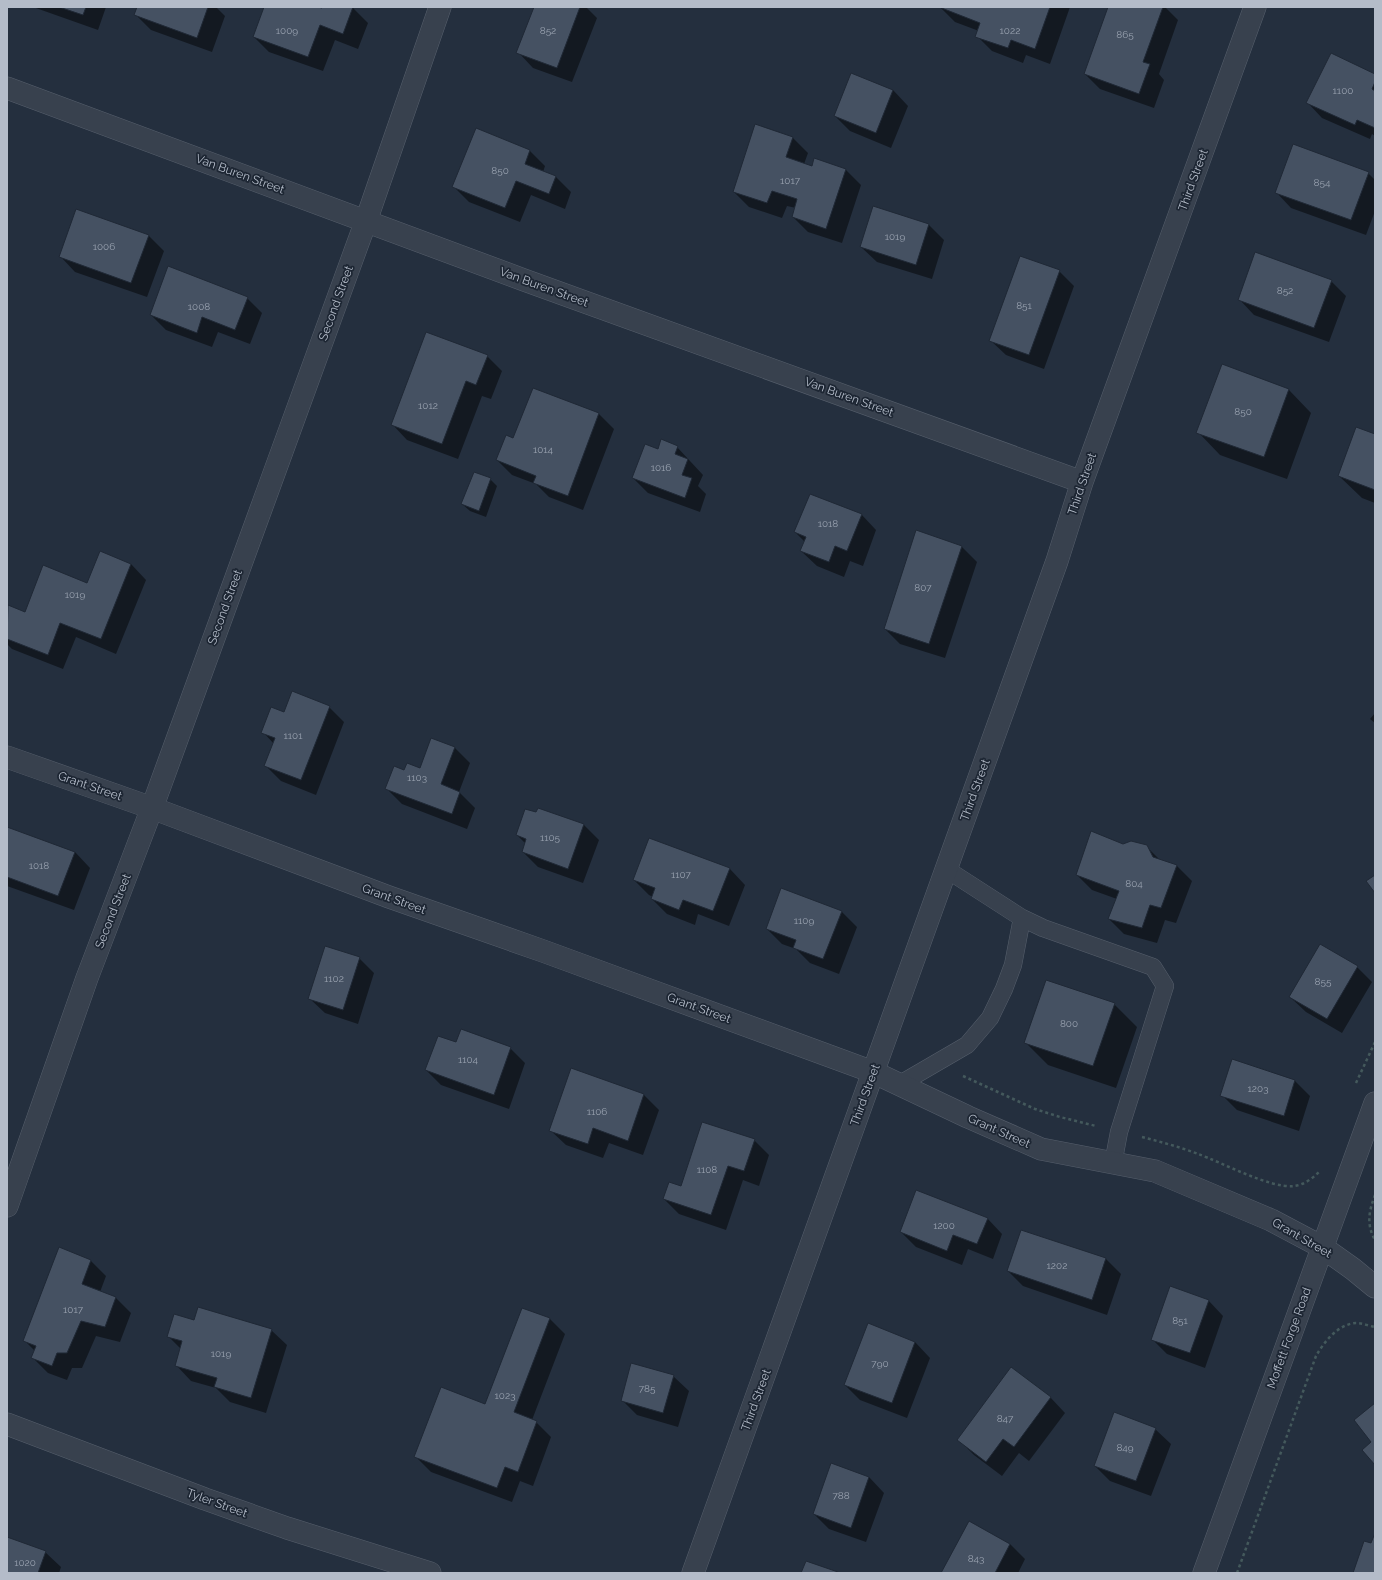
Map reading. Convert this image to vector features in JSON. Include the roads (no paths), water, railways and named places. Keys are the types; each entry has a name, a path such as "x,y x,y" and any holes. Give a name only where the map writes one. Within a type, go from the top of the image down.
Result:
{"street":[{"name":"Second Street","path":"7,1206 87,978 152,808 366,221 440,7"},
{"name":"Third Street","path":"693,1573 1057,561 1082,482 1255,7"},
{"name":"Van Buren Street","path":"7,88 524,280 1082,482"},
{"name":"Grant Street","path":"7,757 152,808 389,897 551,954 873,1072 968,1117 1041,1149 1155,1171 1271,1220 1322,1248 1353,1269 1375,1287"},
{"name":"Moffett Forge Road","path":"1204,1573 1375,1103"},
{"name":"Tyler Street","path":"7,1424 205,1499 287,1528 430,1573"}],"lane":[{"path":"946,869 1022,918 1043,928 1153,967 1165,986 1119,1132 1114,1164"},
{"path":"900,1084 967,1045 990,1018 1004,989 1013,964 1022,918"}]}
